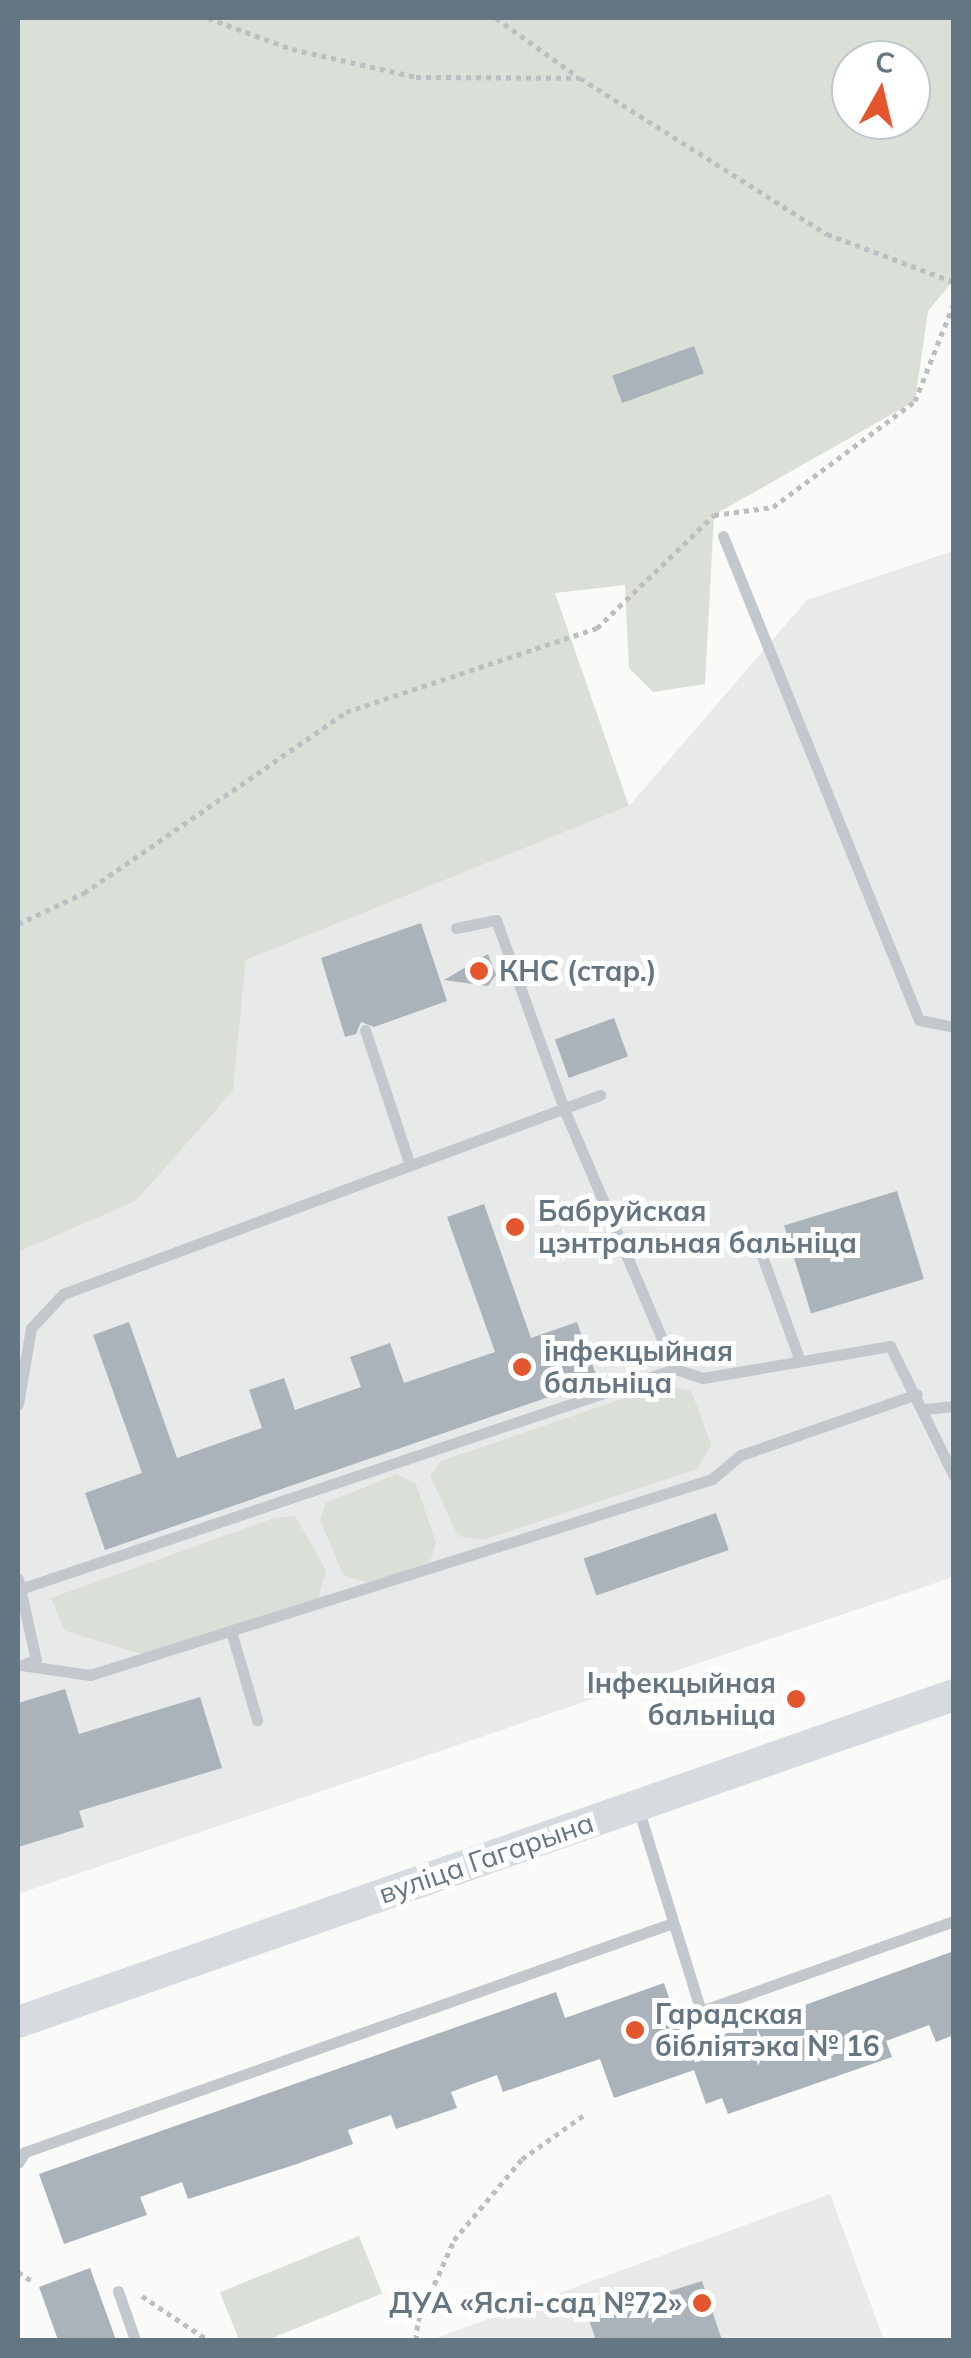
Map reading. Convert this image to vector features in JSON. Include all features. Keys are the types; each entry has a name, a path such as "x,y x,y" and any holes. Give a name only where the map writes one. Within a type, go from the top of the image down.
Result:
{"main road":[{"name":"вуліца Гагарына","path":"18,2022 954,1695"}],"lane":[{"path":"723,536 919,1020 954,1026"},
{"path":"456,928 496,920 564,1109 675,1369"},
{"path":"366,1030 410,1166"},
{"path":"18,1404 31,1328 62,1294 600,1095"},
{"path":"758,1245 799,1358"},
{"path":"19,1666 36,1660 19,1584 675,1369 703,1378 799,1358 890,1346 925,1409 954,1476"},
{"path":"19,1666 90,1676 712,1478 741,1455 917,1394"},
{"path":"925,1409 954,1406"},
{"path":"231,1631 257,1720"},
{"path":"638,1805 670,1924 701,2011 954,1921"},
{"path":"18,2162 25,2152 670,1924"},
{"path":"118,2291 135,2340"}],"path":[{"path":"208,18 292,49 416,77 580,78"},
{"path":"496,18 580,78 827,234 954,282"},
{"path":"18,924 84,894 346,712 597,628 714,515 773,506 915,401 954,303"},
{"path":"416,2340 418,2321 454,2240 522,2159 584,2115"},
{"path":"18,2272 35,2283"},
{"path":"134,2292 208,2340"}],"shaded area":[{"path":"18,18 953,18 953,281 928,311 915,401 714,515 705,684 653,692 629,668 625,585 555,593 629,806 246,960 233,1091 136,1201 18,1252"},
{"name":"Бабруйская цэнтральная бальніца","path":"953,551 953,1577 18,1894 18,1252 136,1201 233,1091 246,960 629,806 807,600"},
{"path":"663,1385 691,1391 711,1445 697,1469 483,1540 458,1536 430,1476 441,1461"},
{"path":"397,1474 416,1484 436,1543 430,1562 369,1583 343,1575 320,1520 326,1503"},
{"path":"295,1516 326,1570 317,1603 145,1655 65,1631 51,1598 274,1518"},
{"name":"ДУА «Яслі-сад №72»","path":"830,2194 884,2340 431,2340"},
{"path":"359,2236 382,2293 267,2340 239,2340 220,2292"}],"building":[{"path":"694,346 704,373 622,403 612,376"},
{"path":"421,923 447,1001 374,1027 361,1022 356,1034 345,1037 321,958"},
{"name":"КНС (стар.)","path":"488,954 496,975 488,986 444,980"},
{"path":"614,1018 628,1057 569,1078 555,1040"},
{"path":"897,1191 924,1279 811,1313 784,1225"},
{"name":"інфекцыйная бальніца","path":"484,1204 531,1338 577,1322 598,1380 105,1550 85,1493 142,1473 93,1335 129,1322 177,1458 262,1428 249,1390 284,1378 295,1410 361,1387 350,1357 390,1343 404,1383 495,1352 447,1217"},
{"path":"716,1513 729,1550 596,1595 584,1559"},
{"path":"65,1689 79,1734 200,1697 222,1768 79,1811 84,1827 18,1847 18,1703"},
{"path":"954,1951 954,2035 936,2042 929,2025 886,2041 892,2057 728,2114 722,2098 706,2104 694,2070 614,2098 600,2059 503,2092 497,2075 451,2092 457,2108 396,2129 391,2115 348,2130 353,2144 188,2199 182,2182 140,2197 147,2215 64,2244 39,2174 556,1992 565,2018 664,1983 686,2048"},
{"path":"90,2268 116,2340 58,2340 39,2287"},
{"path":"702,2281 722,2340 596,2340 588,2317"}],"place":[{"name":"КНС (стар.)","path":"479,971"},
{"name":"Бабруйская цэнтральная бальніца","path":"515,1227"},
{"name":"інфекцыйная бальніца","path":"522,1367"},
{"name":"Інфекцыйная бальніца","path":"796,1699"},
{"name":"Гарадская бібліятэка № 16","path":"635,2030"},
{"name":"ДУА «Яслі-сад №72»","path":"702,2303"}]}
